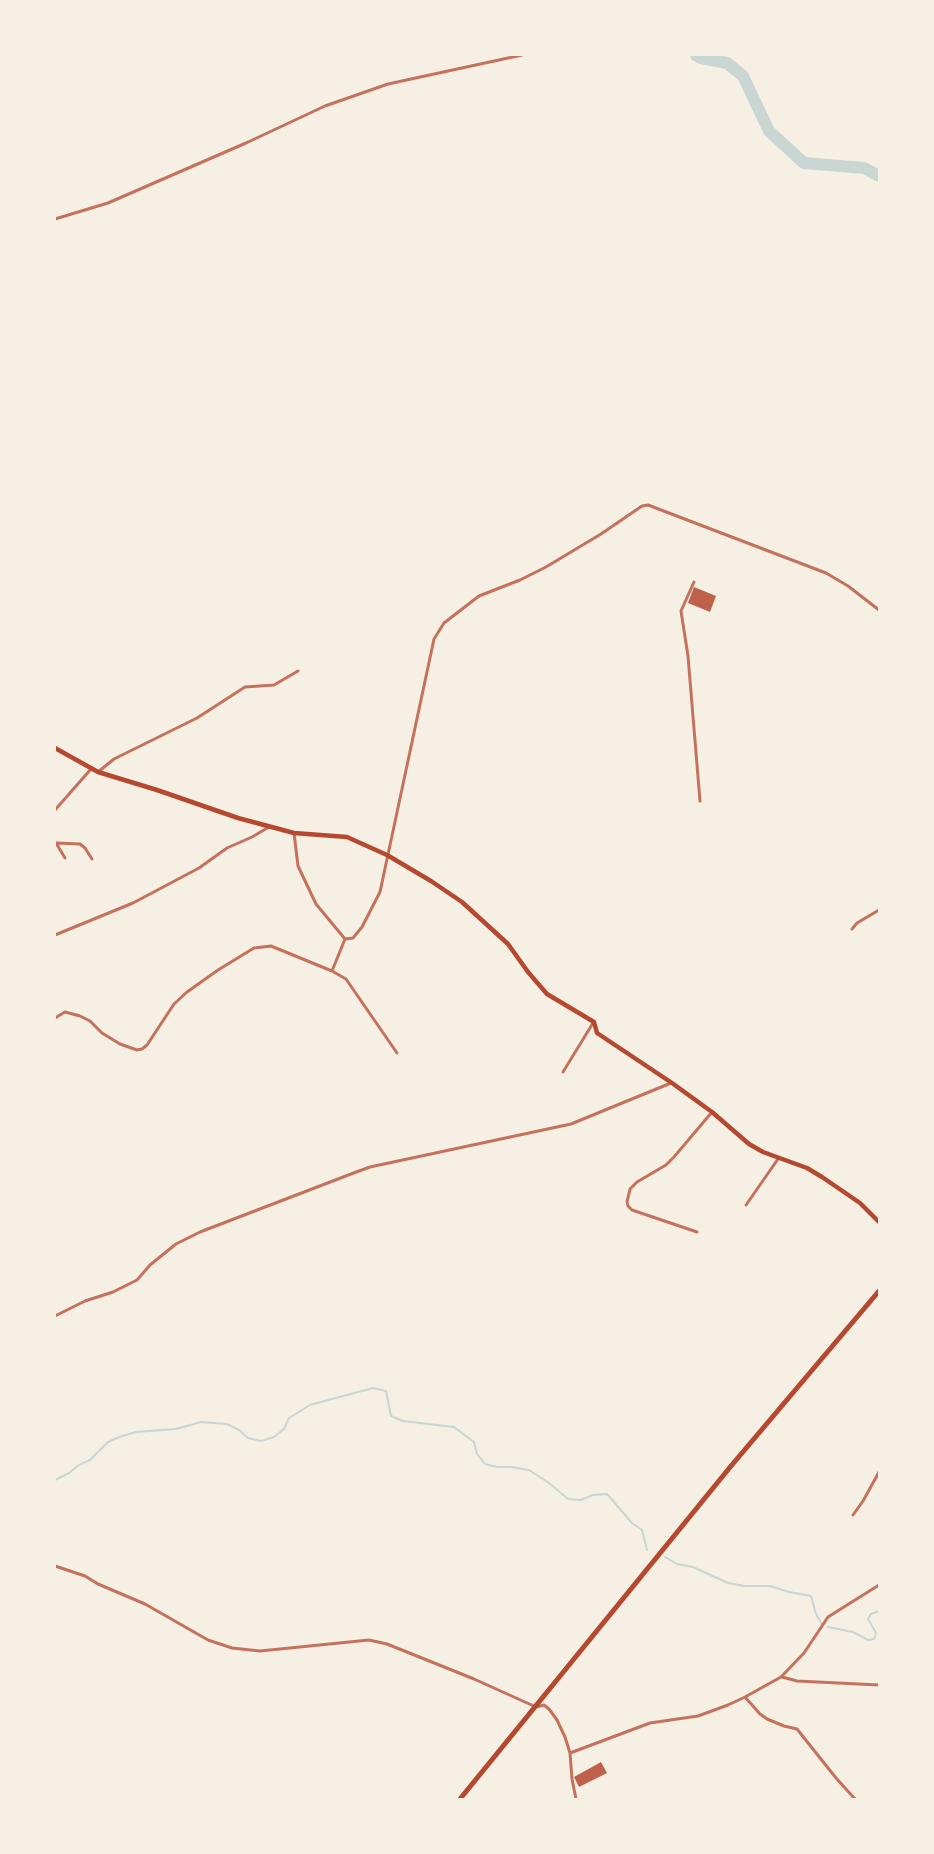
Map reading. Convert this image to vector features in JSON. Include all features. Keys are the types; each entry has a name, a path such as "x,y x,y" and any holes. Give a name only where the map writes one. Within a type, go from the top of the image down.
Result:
{"highway":[{"path":"460,1799 737,1459 879,1291"}],"main road":[{"path":"55,748 98,772 269,827 294,833 347,837 387,855 462,902 508,944 547,994 594,1022 597,1033 712,1112 749,1144 778,1159 807,1168 860,1202 879,1222"}],"street":[{"path":"55,219 108,203 246,143 325,106 379,87 522,55"},
{"path":"345,939 353,938 362,927 380,892 434,639 438,631 449,619 479,596 520,580 546,567 648,504 826,573 848,586 879,610"},
{"path":"694,582 681,611 688,656 700,801"},
{"path":"98,772 114,759 197,718 246,687 274,685 298,671"},
{"path":"55,810 91,769"},
{"path":"55,935 132,903 199,868 227,848 269,827"},
{"path":"294,833 298,866 316,904 345,939"},
{"path":"55,842 65,858"},
{"path":"55,842 80,844 92,858"},
{"path":"852,929 857,923 879,910"},
{"path":"332,971 345,939"},
{"path":"55,1018 65,1012 80,1016 90,1021 102,1033 120,1044 137,1050 142,1049 174,1004 187,992 254,948 271,946 346,978 397,1053"},
{"path":"563,1072 594,1022"},
{"path":"55,1316 85,1301 113,1292 137,1280 150,1265 176,1244 200,1232 351,1174 370,1167 571,1124 672,1083"},
{"path":"697,1232 632,1210 627,1202 630,1189 637,1182 666,1165 712,1112"},
{"path":"746,1205 778,1159"},
{"path":"852,1515 864,1501 879,1472"},
{"path":"55,1566 85,1576 98,1584 144,1604 208,1640 232,1648 260,1652 369,1640 387,1644 474,1679 536,1707 544,1705 549,1709 565,1737 570,1753 576,1799"},
{"path":"570,1753 650,1723 698,1716 745,1697 781,1677 804,1653 828,1617 879,1585"},
{"path":"781,1677 797,1681 879,1685"},
{"path":"745,1697 767,1719 797,1729 855,1799"}],"building":[{"path":"694,587 716,596 710,612 688,603"},
{"path":"601,1762 607,1773 579,1787 574,1777"}],"waterway":[{"path":"696,55 701,58 727,63 743,76 769,131 804,163 864,168 879,176"},
{"path":"55,1480 90,1460 108,1442 122,1436 136,1432 176,1429 201,1422 227,1424 239,1430 248,1438 261,1441 274,1437 284,1429 289,1418 310,1405 373,1388 386,1391 391,1416 403,1421 454,1427 474,1442 477,1454 485,1464 529,1470 549,1483 568,1499 581,1500 593,1495 607,1494 632,1523 642,1530 647,1550"},
{"path":"665,1557 677,1564 693,1567 728,1583 744,1586 770,1586 811,1596 816,1614 822,1624"},
{"path":"828,1627 853,1632 868,1640 874,1639 876,1633 868,1619 871,1614 879,1611"}]}
